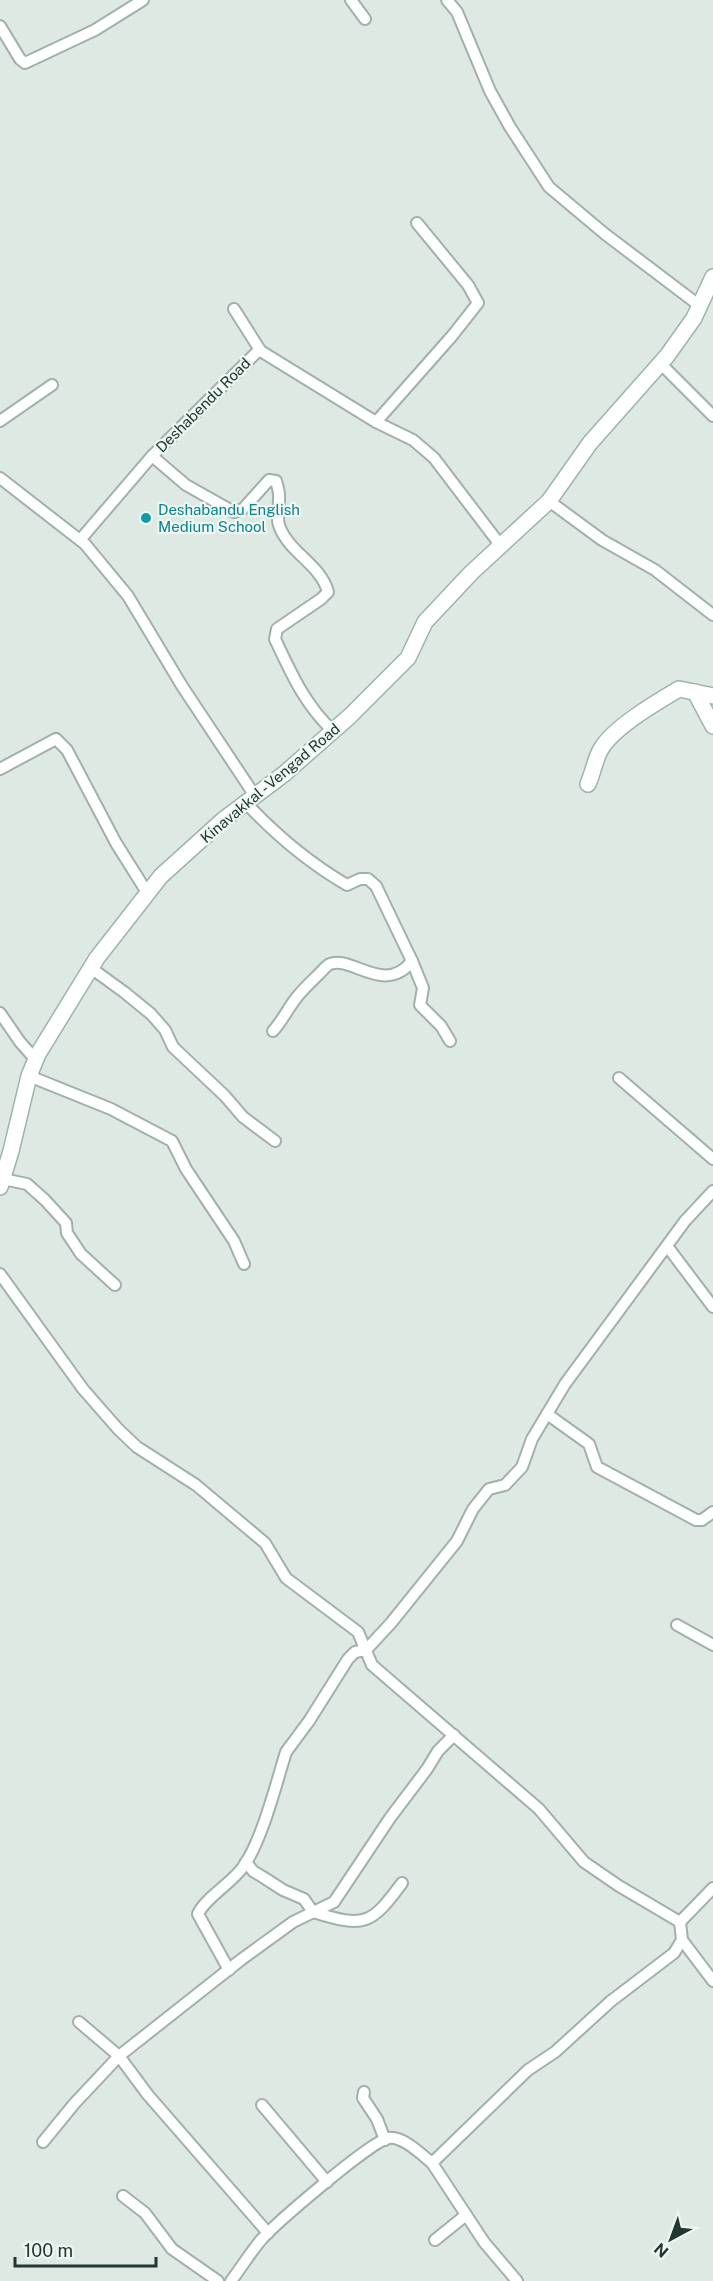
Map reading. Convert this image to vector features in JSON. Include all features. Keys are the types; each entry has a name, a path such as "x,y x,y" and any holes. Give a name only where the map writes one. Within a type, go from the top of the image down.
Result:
{"main road":[{"name":"Kinavakkal - Vengad Road","path":"1,1183 12,1151 29,1076 36,1060 91,968 161,876 223,820 284,774 333,731 408,658 425,622 471,573 549,501 590,443 660,363 694,318 713,277"},
{"path":"588,784 601,749 609,739 632,720 679,689 713,696"},
{"path":"695,692 713,726"}],"street":[{"path":"0,26 20,59 25,63 95,30 143,0"},
{"path":"351,0 365,19"},
{"path":"447,0 457,12 476,60 510,127 549,187 605,234 699,306"},
{"path":"376,422 478,303 468,285 417,223"},
{"path":"234,309 260,350"},
{"name":"Deshabendu Road","path":"333,731 302,696 275,639 277,628 328,592 326,584 313,565 293,546 280,528 277,512 279,494 276,481 269,480 243,509 234,512 186,485 152,456 256,351 260,350 376,422 413,440 434,458 501,546"},
{"path":"660,363 713,416"},
{"path":"0,421 52,385"},
{"path":"80,540 152,456"},
{"path":"0,479 80,540 128,596 267,825 330,875 347,885 360,879 368,879 376,886 423,988 420,1005 441,1026 450,1041"},
{"path":"549,501 602,540 655,570 713,615"},
{"path":"0,769 56,738 67,750 116,843 148,894"},
{"path":"273,1031 284,1020 296,998 329,964 338,963 364,972 390,975 406,969 412,961"},
{"path":"91,968 151,1014 165,1030 173,1047 225,1095 243,1118 275,1141"},
{"path":"0,1013 36,1060"},
{"path":"29,1076 111,1109 172,1141 186,1169 234,1241 244,1264"},
{"path":"619,1078 713,1159"},
{"path":"1,1183 27,1184 45,1200 66,1223 67,1233 81,1254 115,1286"},
{"path":"229,1970 198,1914 202,1906 224,1887 246,1862 253,1849 286,1752 293,1740 309,1721 348,1659 355,1652 366,1650 391,1623 457,1541 473,1509 489,1489 506,1485 522,1467 532,1439 565,1384 685,1221 713,1191"},
{"path":"668,1246 713,1307"},
{"path":"0,1274 83,1389 118,1429 137,1447 196,1485 265,1543 286,1578 358,1632 372,1665 539,1809 584,1862 680,1922"},
{"path":"547,1414 589,1444 597,1467 625,1484 696,1520 702,1520 713,1512"},
{"path":"677,1625 713,1645"},
{"path":"43,2142 74,2104 119,2056 293,1922 334,1902 438,1751 454,1735"},
{"path":"246,1862 254,1871 274,1885 304,1899 313,1912 344,1920 372,1918 402,1883"},
{"path":"680,1922 713,1888"},
{"path":"680,1922 682,1940 713,1981"},
{"path":"432,2163 528,2070 555,2052 611,2001 674,1953 682,1940"},
{"path":"79,2022 119,2056 148,2096 268,2233"},
{"path":"364,2092 363,2098 377,2119 385,2140"},
{"path":"262,2105 327,2182"},
{"path":"231,2281 268,2233 374,2145 390,2137 401,2140 432,2163 484,2242 517,2281"},
{"path":"123,2196 145,2213 172,2249 218,2281"},
{"path":"435,2240 466,2215"}],"place":[{"name":"Deshabandu English Medium School","path":"146,518"}]}
